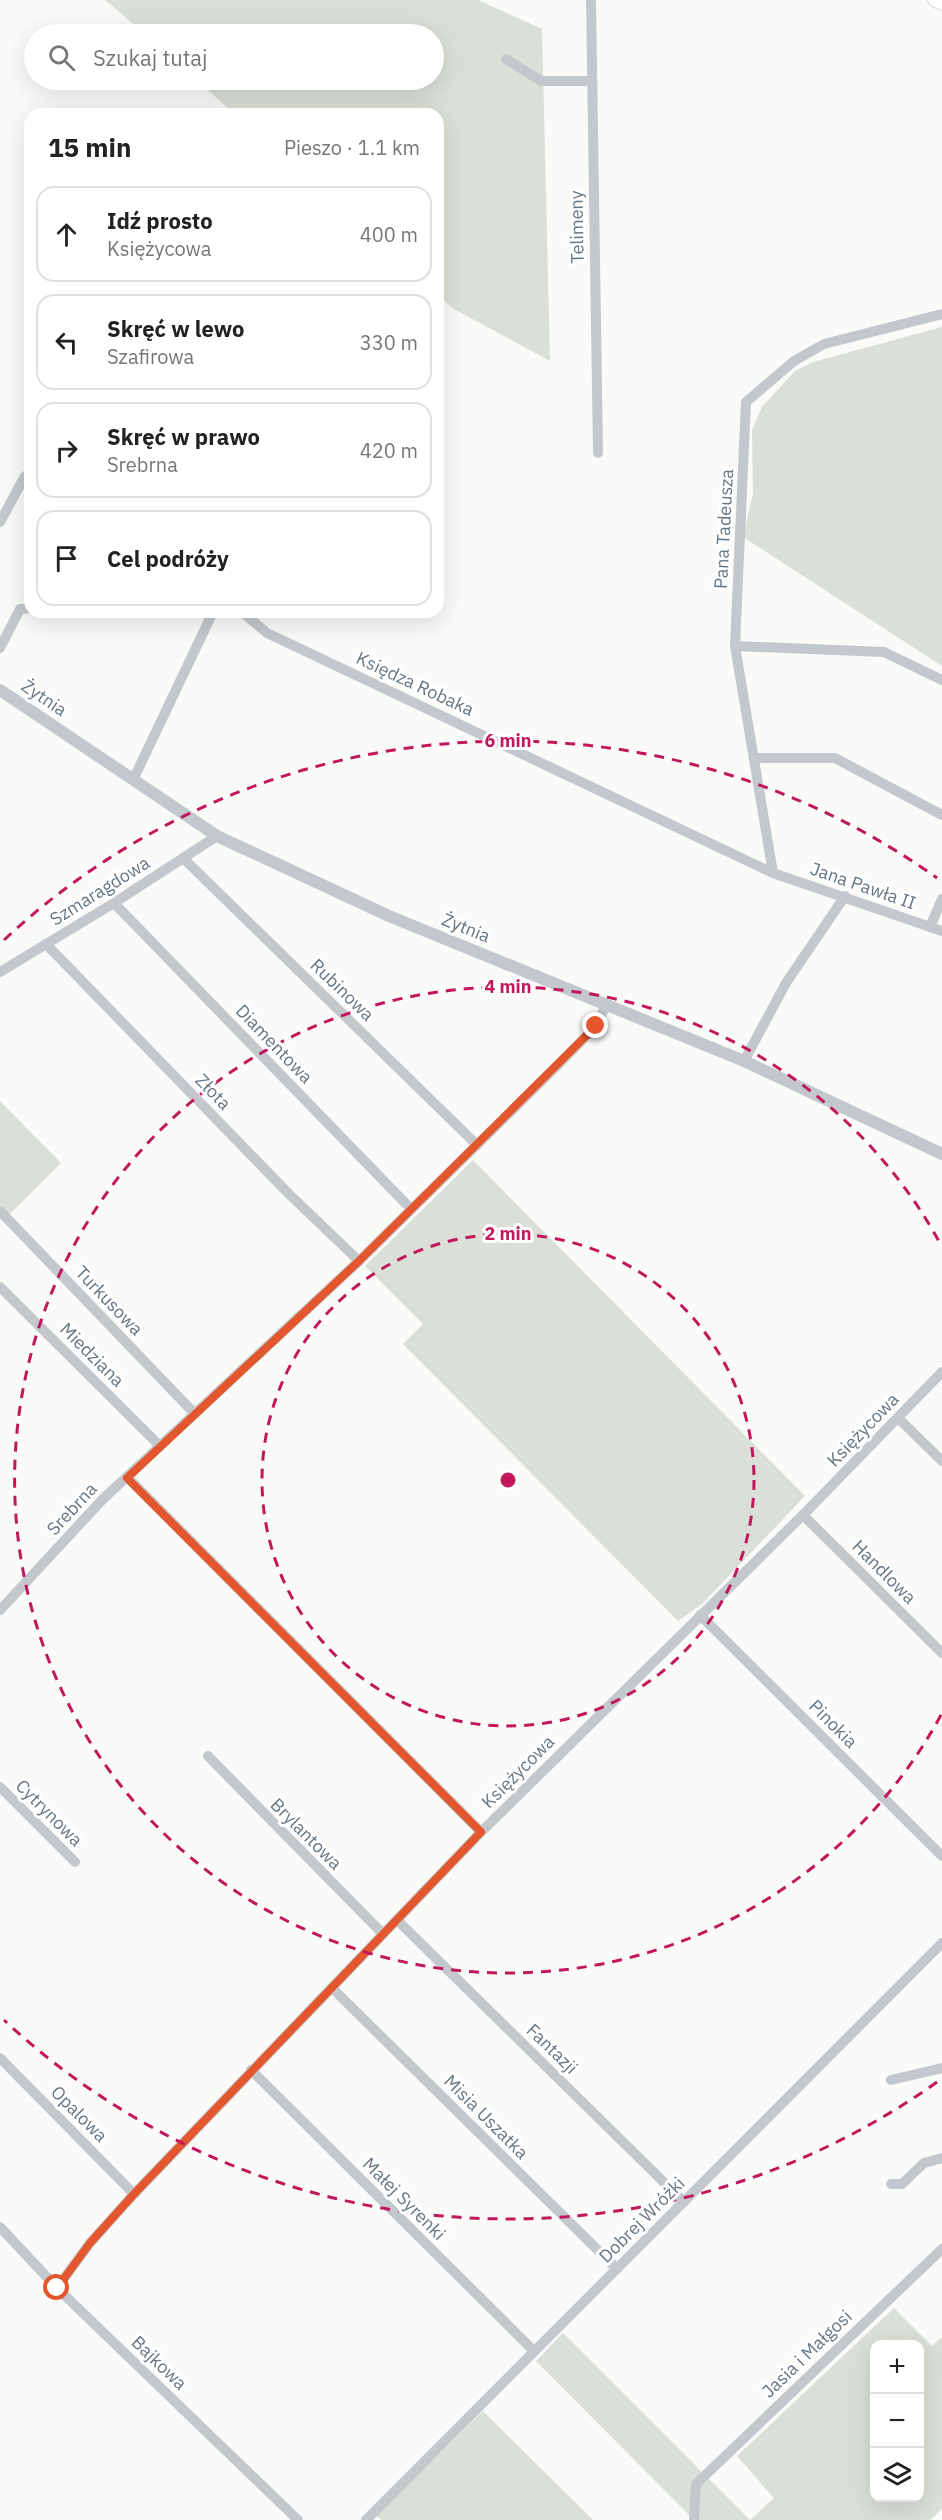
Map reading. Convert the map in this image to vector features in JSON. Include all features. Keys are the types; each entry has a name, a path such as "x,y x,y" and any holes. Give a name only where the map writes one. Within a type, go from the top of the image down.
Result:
{"main road":[{"path":"935,0 942,3"}],"street":[{"name":"Telimeny","path":"591,0 598,453"},
{"path":"506,59 540,81 591,81"},
{"name":"Pana Tadeusza","path":"773,873 735,646 746,402 795,361 824,344 942,314"},
{"path":"0,522 24,478"},
{"path":"0,648 20,609 24,609"},
{"path":"133,780 210,618"},
{"name":"Księdza Robaka","path":"249,618 267,633 773,873"},
{"path":"735,646 884,652 942,680"},
{"name":"Żytnia","path":"0,690 217,836 389,916 744,1061 942,1154"},
{"path":"754,758 835,758 942,815"},
{"name":"Szmaragdowa","path":"0,972 114,903 217,836"},
{"name":"Rubinowa","path":"183,858 477,1145"},
{"name":"Jana Pawła II","path":"773,873 942,932"},
{"path":"744,1061 786,983 844,896"},
{"path":"930,927 942,899"},
{"name":"Diamentowa","path":"114,903 411,1209"},
{"name":"Złota","path":"46,944 289,1194 359,1261"},
{"name":"Srebrna","path":"0,1610 103,1499 359,1261 477,1145 596,1026 606,1005"},
{"name":"Turkusowa","path":"0,1211 195,1414"},
{"name":"Miedziana","path":"0,1287 160,1446"},
{"name":"Księżycowa","path":"57,2288 90,2243 251,2070 333,1989 481,1832 802,1515 942,1372"},
{"path":"898,1418 942,1461"},
{"path":"127,1478 481,1832"},
{"name":"Handlowa","path":"802,1515 942,1653"},
{"name":"Pinokia","path":"700,1615 942,1856"},
{"name":"Brylantowa","path":"208,1756 383,1934"},
{"name":"Cytrynowa","path":"0,1787 75,1862"},
{"name":"Fantazji","path":"397,1920 684,2202"},
{"name":"Dobrej Wróżki","path":"366,2520 942,1943"},
{"name":"Misia Uszatka","path":"333,1989 617,2269"},
{"name":"Opalowa","path":"0,2058 134,2194"},
{"path":"891,2080 942,2068"},
{"name":"Małej Syrenki","path":"251,2070 534,2351"},
{"path":"891,2184 902,2184 924,2163 942,2158"},
{"name":"Bajkowa","path":"0,2227 57,2288 298,2520"},
{"name":"Jasia i Małgosi","path":"694,2520 696,2484 942,2248"}],"shaded area":[{"path":"105,0 478,0 542,29 550,361 454,309 444,301 444,108 227,108 208,90 444,90 444,24 133,24"},
{"path":"942,327 942,666 743,537 753,494 752,430 762,407 795,371 813,362"},
{"path":"0,1101 61,1163 9,1215 0,1206"},
{"path":"473,1160 805,1496 702,1604 678,1621 403,1344 423,1324 365,1266"},
{"path":"894,2308 932,2346 942,2337 942,2509 930,2520 750,2520 774,2498 737,2456"},
{"path":"563,2333 750,2520 694,2520 536,2361"},
{"path":"483,2411 593,2520 381,2520 376,2515"}],"route":[{"path":"57,2288 90,2243 134,2194 251,2070 333,1989 481,1832 127,1478 359,1261 596,1026"}]}
